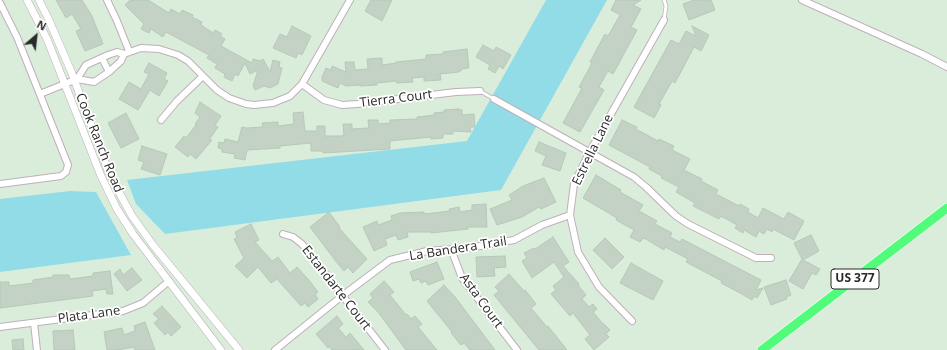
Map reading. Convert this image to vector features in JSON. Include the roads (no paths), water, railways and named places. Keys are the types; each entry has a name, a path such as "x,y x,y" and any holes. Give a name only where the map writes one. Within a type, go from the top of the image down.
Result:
{"main road":[{"name":"US 377","path":"762,350 947,208"}],"street":[{"name":"Cook Ranch Road","path":"27,0 47,39 96,164 111,197 133,234 221,350"},
{"name":"Cook Ranch Road","path":"38,0 76,80 108,170 120,196 132,216 159,252 239,350"},
{"path":"107,0 117,21 127,53"},
{"path":"76,80 86,65 102,58 117,52 127,53 141,48 154,48 165,50 188,61 223,95 237,102 254,105 279,101 294,92 302,84 350,0"},
{"path":"802,0 922,54 947,67"},
{"path":"0,3 17,37 67,161 68,169 64,175 61,176 0,184"},
{"name":"Estrella Lane","path":"632,321 599,288 578,252 570,215 574,184 589,153 664,20"},
{"path":"40,94 76,80 94,82 109,72 127,53"},
{"path":"102,58 109,72"},
{"path":"161,120 177,101 203,76"},
{"name":"Tierra Court","path":"302,84 324,100 342,105 456,92 480,91"},
{"path":"494,99 640,182 671,212 688,224 756,258 771,258"},
{"name":"La Bandera Trail","path":"276,350 342,296 390,260 427,251 469,248 514,240 542,224 570,215"},
{"name":"Estandarte Court","path":"283,234 302,244 385,350"},
{"name":"Asta Court","path":"452,249 462,278 518,350"},
{"name":"Plata Lane","path":"0,327 123,311 144,303 168,281"},
{"path":"34,323 37,350"}],"lane":[{"path":"664,0 666,6 664,20"},
{"name":"Tierra Court","path":"480,91 494,99"}]}
